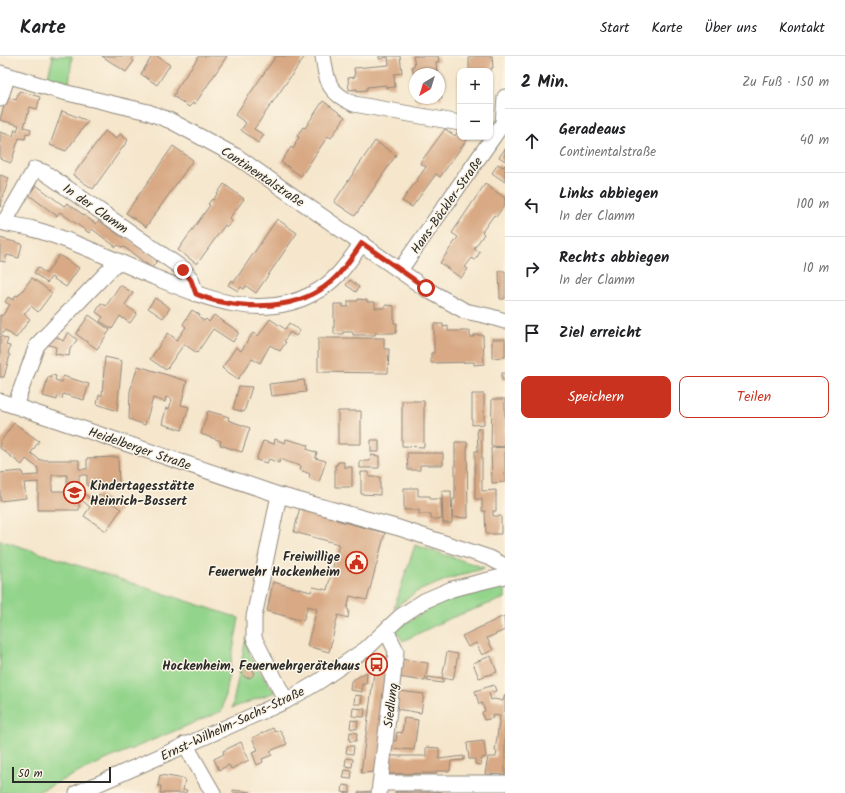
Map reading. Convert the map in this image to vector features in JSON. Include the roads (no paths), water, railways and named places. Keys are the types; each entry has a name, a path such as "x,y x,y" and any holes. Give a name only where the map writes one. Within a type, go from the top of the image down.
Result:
{"street":[{"path":"323,56 328,81 333,91 341,98 354,104 457,122"},
{"path":"0,99 4,74"},
{"name":"Continentalstraße","path":"4,74 63,92 148,112 171,120 236,156 426,288 465,311 505,321"},
{"name":"Hans-Böckler-Straße","path":"400,270 497,123 505,97"},
{"name":"In der Clamm","path":"196,294 191,280 183,270 60,182 40,170 35,169 2,223 33,229 77,244 196,294 221,302 253,306 275,305 298,300 323,288 346,267 362,243"},
{"path":"15,406 37,345 118,261"},
{"name":"Heidelberger Straße","path":"0,401 279,495 399,528 490,558 505,566"},
{"path":"279,495 254,617 254,638 286,701"},
{"name":"Ernst-Wilhelm-Sachs-Straße","path":"77,793 185,744 286,701 318,682 366,649 401,616 424,602 452,589 505,576"},
{"name":"Siedlung","path":"386,630 396,651 380,788 505,783"},
{"path":"185,744 213,793"}],"place":[{"name":"Kindertagesstätte Heinrich-Bossert","path":"74,492"},
{"name":"Freiwillige Feuerwehr Hockenheim","path":"356,563"},
{"name":"Hockenheim, Feuerwehrgerätehaus","path":"376,665"}]}
